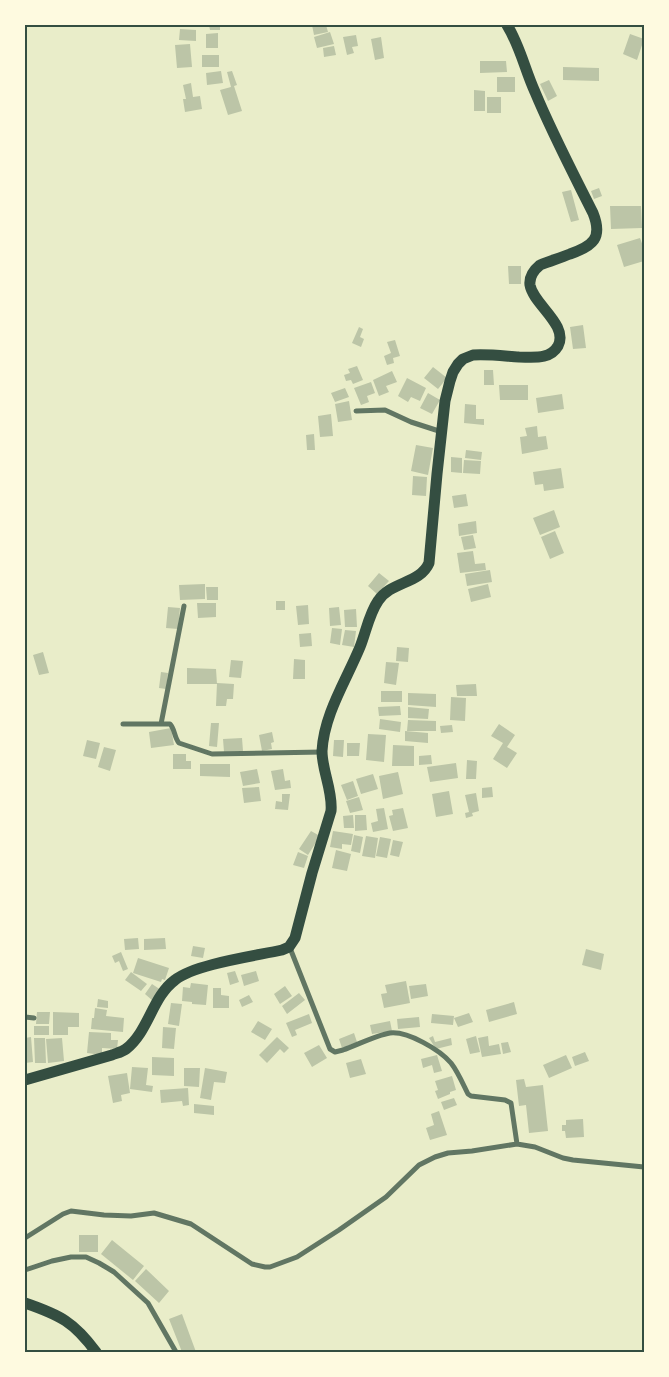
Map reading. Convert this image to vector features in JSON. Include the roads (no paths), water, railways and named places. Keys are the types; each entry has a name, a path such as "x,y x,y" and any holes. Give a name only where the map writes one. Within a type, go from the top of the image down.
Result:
{"main road":[{"path":"25,1080 112,1056 124,1050 135,1039 167,986 183,974 282,950 289,947 294,941 331,811 332,802 322,752 325,730 334,703 359,649 375,605 384,592 420,575 429,563 442,432 446,401 453,372 463,359 473,355 537,357 550,355 559,344 559,330 532,291 530,279 540,265 584,250 596,238 597,223 593,213 548,122 528,77 516,41 507,25"},
{"path":"25,1303 61,1317 86,1338 96,1352"}],"street":[{"path":"356,410 386,410 411,422 442,432"},
{"path":"161,724 184,606"},
{"path":"123,724 171,725 176,740 180,744 212,754 322,752"},
{"path":"289,947 330,1049 335,1052 343,1050 392,1033 422,1042 452,1064 468,1094 510,1102 513,1109 517,1144"},
{"path":"25,1016 34,1018"},
{"path":"25,1238 70,1211 131,1216 154,1213 191,1224 252,1264 265,1268 297,1257 386,1197 420,1165 448,1153 517,1144 535,1146 563,1158 573,1160 644,1167"},
{"path":"25,1270 70,1257 86,1258 99,1263 114,1272 148,1304 176,1352"}]}
